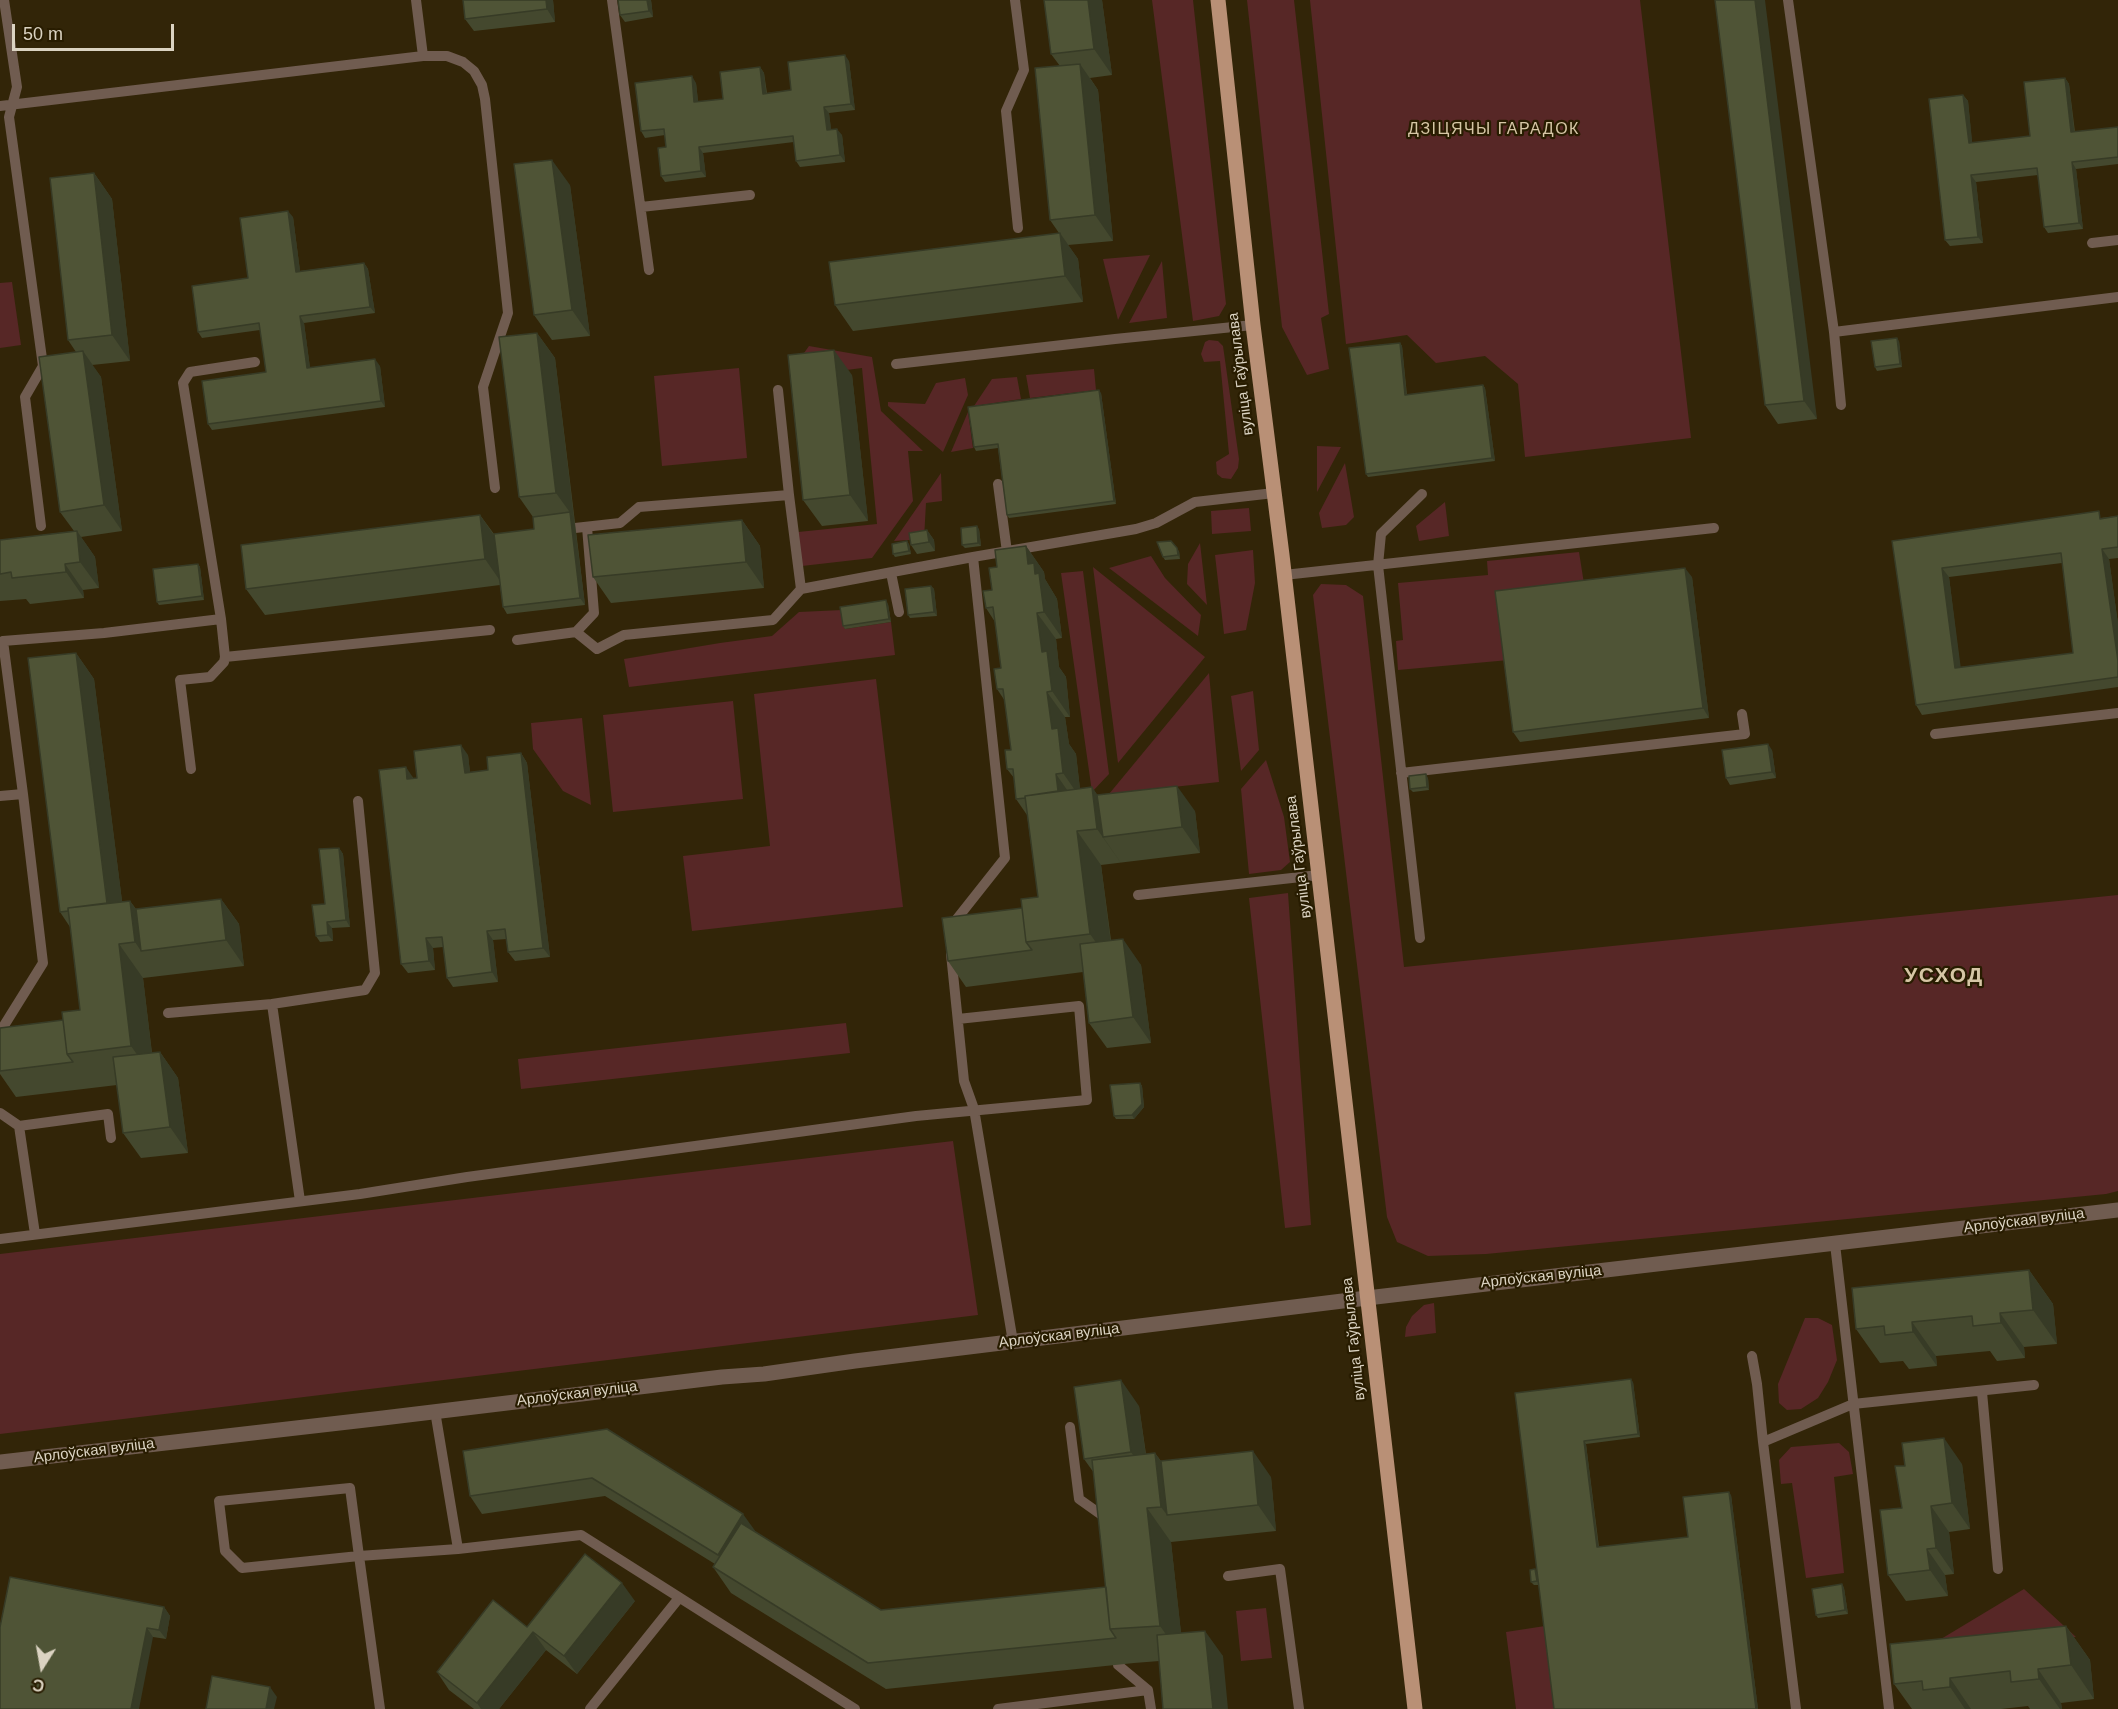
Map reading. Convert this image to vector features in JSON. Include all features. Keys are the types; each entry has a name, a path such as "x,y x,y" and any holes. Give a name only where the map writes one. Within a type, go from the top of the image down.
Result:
{"main road":[{"name":"вуліца Гаўрылава","path":"1218,0 1253,325 1416,1709"}],"street":[{"name":"Арлоўская вуліца","path":"0,1462 722,1377 764,1374 1367,1298 2118,1210"}],"lane":[{"path":"4,0 17,87 9,117 43,366 25,397 41,526"},
{"path":"416,0 423,56"},
{"path":"612,0 649,270"},
{"path":"1015,0 1024,70 1006,111 1018,228"},
{"path":"1788,0 1834,332 1841,405"},
{"path":"0,106 423,56 447,56 463,62 474,71 482,85 485,99 508,313 483,387 495,488"},
{"path":"641,207 750,195"},
{"path":"2092,243 2118,240"},
{"path":"1834,332 2118,297"},
{"path":"896,364 1253,325"},
{"path":"191,769 180,680 210,677 224,662 225,657 183,383 190,372 255,362"},
{"path":"778,390 801,589"},
{"path":"998,483 1007,552"},
{"path":"576,632 597,649 624,635 772,620 801,589 1136,530 1156,524 1195,502 1274,493"},
{"path":"1420,938 1378,565 1381,534 1422,494"},
{"path":"517,640 576,632 594,613 581,527 620,523 639,507 789,495"},
{"path":"1284,575 1714,528"},
{"path":"974,557 1005,858 949,929 964,1081 974,1109 1013,1342"},
{"path":"891,573 898,612"},
{"path":"0,1032 43,963 23,794 1,641 104,633 220,619"},
{"path":"225,657 490,630"},
{"path":"1935,734 2118,713"},
{"path":"1401,773 1745,734 1742,714"},
{"path":"0,796 23,794"},
{"path":"168,1013 272,1004 365,990 375,973 358,801"},
{"path":"1138,895 1319,875"},
{"path":"272,1004 300,1201"},
{"path":"0,1239 300,1201 974,1109 1088,1100 1079,1006 958,1019"},
{"path":"0,1113 19,1126 108,1114 111,1138"},
{"path":"19,1126 35,1234"},
{"path":"1835,1244 1889,1709"},
{"path":"1752,1356 1796,1709"},
{"path":"1763,1442 1853,1404 2034,1385"},
{"path":"1982,1392 1998,1569"},
{"path":"435,1411 458,1548"},
{"path":"1070,1427 1080,1499 1103,1516 1105,1538"},
{"path":"380,1709 359,1557 350,1488 219,1501 225,1551 243,1568 359,1557 458,1548 581,1535 855,1709"},
{"path":"1228,1575 1280,1569 1299,1709"},
{"path":"590,1709 679,1598"},
{"path":"1118,1665 1148,1690 1150,1709"},
{"path":"998,1709 1148,1690"}],"shaded area":[{"path":"1152,0 1193,0 1226,304 1219,316 1193,321"},
{"path":"1247,0 1294,0 1329,314 1321,318 1329,369 1307,375 1282,327"},
{"path":"1310,0 1640,0 1691,438 1525,457 1518,384 1485,356 1436,363 1407,335 1346,344"},
{"path":"1150,255 1118,320 1103,259"},
{"path":"1162,261 1167,318 1129,323"},
{"path":"12,282 21,345 0,348 0,283"},
{"path":"1218,341 1223,346 1239,459 1238,468 1231,479 1222,478 1217,474 1216,462 1229,454 1220,361 1204,362 1201,354 1205,342"},
{"path":"809,346 872,357 881,411 923,451 908,451 913,501 872,558 802,566 798,532 877,524 862,368 800,376 799,360"},
{"path":"739,368 747,458 662,466 654,376"},
{"path":"1094,369 1096,390 1030,398 1026,375"},
{"path":"1017,377 1021,399 974,406 992,379"},
{"path":"965,378 968,395 943,452 888,406 888,402 925,404 936,383"},
{"path":"968,412 973,448 951,452"},
{"path":"1317,446 1341,447 1317,492"},
{"path":"1345,463 1354,517 1346,525 1322,528 1319,513"},
{"path":"941,473 942,501 926,503 924,539 894,541"},
{"path":"1445,502 1449,536 1419,541 1416,526"},
{"path":"1249,508 1251,531 1212,534 1211,511"},
{"path":"1200,543 1207,605 1187,584 1188,564"},
{"path":"1253,550 1255,583 1246,630 1224,634 1215,555"},
{"path":"1579,552 1585,590 1509,660 1398,670 1396,641 1403,640 1398,583 1488,575 1487,561"},
{"path":"1151,556 1165,578 1201,615 1198,636 1109,568"},
{"path":"1093,567 1205,657 1118,763"},
{"path":"1083,571 1109,774 1092,792 1061,573"},
{"path":"1321,584 1346,585 1363,596 1404,967 2118,895 2118,1191 1486,1254 1428,1256 1397,1242 1387,1217 1313,595"},
{"path":"842,610 845,629 891,622 895,655 629,687 624,659 772,636 799,612"},
{"path":"1209,673 1219,782 1109,794"},
{"path":"876,679 903,907 692,931 683,856 770,846 754,694"},
{"path":"1253,691 1259,750 1241,771 1231,696"},
{"path":"733,701 743,799 613,812 603,715"},
{"path":"582,718 591,805 563,791 533,749 531,723"},
{"path":"1266,760 1284,817 1290,862 1281,870 1249,874 1241,789"},
{"path":"1288,893 1311,1225 1285,1228 1249,898"},
{"path":"846,1023 850,1053 521,1089 518,1059"},
{"path":"953,1141 978,1315 0,1434 0,1254"},
{"path":"1434,1303 1436,1333 1405,1337 1406,1327 1412,1316 1424,1305"},
{"path":"1805,1318 1818,1318 1832,1325 1837,1360 1818,1398 1801,1409 1787,1410 1779,1403 1778,1384"},
{"path":"1839,1443 1849,1452 1853,1474 1834,1477 1844,1573 1806,1578 1792,1483 1781,1484 1779,1460 1791,1447"},
{"path":"2024,1589 2076,1637 1931,1645"},
{"path":"1266,1608 1272,1658 1241,1661 1236,1611"},
{"path":"1545,1626 1556,1709 1516,1709 1506,1632"}],"building":[{"path":"463,0 546,0 547,9 465,19"},
{"path":"618,0 647,0 649,11 620,15"},
{"path":"1044,0 1088,0 1094,49 1051,54"},
{"path":"1715,0 1755,0 1804,401 1765,405"},
{"path":"845,55 851,104 824,107 827,130 837,129 840,155 796,161 793,136 699,147 701,171 661,176 658,148 666,147 664,129 641,131 635,83 692,76 694,102 723,99 720,72 760,67 763,94 791,90 788,62"},
{"path":"1080,64 1095,215 1050,220 1035,68"},
{"path":"2065,78 2071,132 2118,127 2118,157 2072,162 2079,223 2044,227 2037,168 1971,175 1978,237 1945,240 1929,99 1963,95 1969,143 2030,136 2024,82"},
{"path":"552,160 572,310 534,315 514,164"},
{"path":"94,173 112,335 68,340 50,178"},
{"path":"288,211 296,272 364,263 370,307 300,316 307,368 375,359 381,401 208,424 202,381 266,372 259,323 198,332 192,286 248,278 240,218"},
{"path":"1060,233 1065,276 835,305 829,262"},
{"path":"537,333 556,493 519,497 499,337"},
{"path":"1897,338 1900,364 1875,367 1871,341"},
{"path":"1400,343 1405,395 1483,385 1492,458 1366,474 1349,348"},
{"path":"834,350 850,495 803,500 788,355"},
{"path":"83,351 104,505 60,512 39,357"},
{"path":"1099,390 1114,501 1007,515 998,444 974,447 968,407"},
{"path":"2099,511 2100,519 2118,516 2118,547 2102,549 2118,661 2118,677 1916,705 1892,541","holes":["2061,553 2073,653 1955,668 1942,568"]},
{"path":"570,512 580,598 503,607 494,534 534,529 533,517"},
{"path":"480,515 485,559 246,589 241,545"},
{"path":"742,520 746,562 593,577 588,535"},
{"path":"977,526 978,543 962,545 961,528"},
{"path":"927,530 929,542 911,545 909,533"},
{"path":"77,531 80,562 65,564 66,572 12,578 11,572 0,574 0,540"},
{"path":"907,541 909,551 893,554 892,544"},
{"path":"1171,541 1177,548 1178,555 1163,557 1157,542"},
{"path":"1026,546 1028,564 1034,563 1035,574 1039,573 1044,612 1037,613 1042,652 1047,651 1052,691 1047,692 1052,729 1058,728 1063,773 1056,774 1058,791 1016,799 1013,769 1007,769 1005,750 1011,750 1003,689 997,689 994,669 1001,668 993,607 986,608 983,591 992,590 989,568 997,567 995,550"},
{"path":"198,564 202,596 157,602 153,569"},
{"path":"1685,568 1703,708 1513,732 1495,591"},
{"path":"931,586 934,612 908,615 905,589"},
{"path":"886,600 889,619 843,626 840,607"},
{"path":"76,653 107,903 68,908 68,911 60,912 28,658"},
{"path":"1768,744 1772,772 1726,778 1722,750"},
{"path":"461,745 465,773 488,770 487,757 521,753 543,948 508,952 505,929 487,931 492,972 447,978 442,937 426,938 429,961 401,964 379,770 406,767 407,779 417,778 414,751"},
{"path":"1426,774 1427,787 1410,789 1409,776"},
{"path":"1177,786 1182,827 1103,837 1097,795"},
{"path":"1092,787 1097,829 1077,831 1090,934 1026,942 1021,899 1038,897 1025,796"},
{"path":"339,848 346,920 327,922 328,935 316,936 312,905 325,904 319,849"},
{"path":"221,899 226,940 141,951 136,909"},
{"path":"130,901 135,942 119,944 131,1046 67,1054 62,1012 80,1010 68,908"},
{"path":"1022,908 1026,942 1032,950 948,961 942,918"},
{"path":"1123,939 1133,1017 1089,1023 1080,944"},
{"path":"63,1020 67,1054 73,1062 0,1071 0,1028"},
{"path":"160,1052 170,1127 123,1133 113,1057"},
{"path":"1140,1083 1142,1104 1132,1115 1114,1116 1110,1085"},
{"path":"2029,1270 2033,1310 2000,1313 2001,1323 1973,1326 1972,1316 1912,1322 1913,1332 1885,1335 1884,1326 1856,1329 1852,1288"},
{"path":"1631,1379 1638,1434 1584,1441 1597,1547 1688,1537 1683,1497 1729,1492 1756,1709 1554,1709 1515,1393"},
{"path":"1121,1380 1131,1452 1084,1459 1074,1387"},
{"path":"607,1429 743,1514 718,1555 592,1478 470,1496 463,1451"},
{"path":"1944,1438 1952,1503 1931,1506 1936,1548 1927,1549 1930,1570 1888,1575 1880,1510 1902,1508 1895,1466 1905,1466 1902,1443"},
{"path":"1253,1451 1258,1505 1167,1515 1161,1461"},
{"path":"1155,1453 1161,1507 1147,1508 1160,1626 1110,1629 1092,1460"},
{"path":"741,1523 881,1610 1106,1587 1110,1629 1116,1638 868,1663 713,1567"},
{"path":"585,1554 622,1583 564,1656 533,1632 477,1703 437,1672 493,1600 527,1627"},
{"path":"1535,1569 1537,1581 1531,1582 1530,1570"},
{"path":"10,1577 164,1607 159,1630 147,1628 131,1709 0,1709 0,1627"},
{"path":"1842,1584 1845,1610 1816,1615 1812,1589"},
{"path":"2066,1626 2071,1665 2038,1669 2039,1679 2011,1682 2010,1671 1950,1678 1950,1687 1923,1690 1922,1681 1894,1684 1890,1644"},
{"path":"1205,1631 1213,1709 1163,1709 1157,1635"},
{"path":"212,1676 270,1687 266,1709 206,1709"}],"district":[{"name":"ДЗІЦЯЧЫ ГАРАДОК","path":"1494,130"},
{"name":"УСХОД","path":"1944,976"}]}
